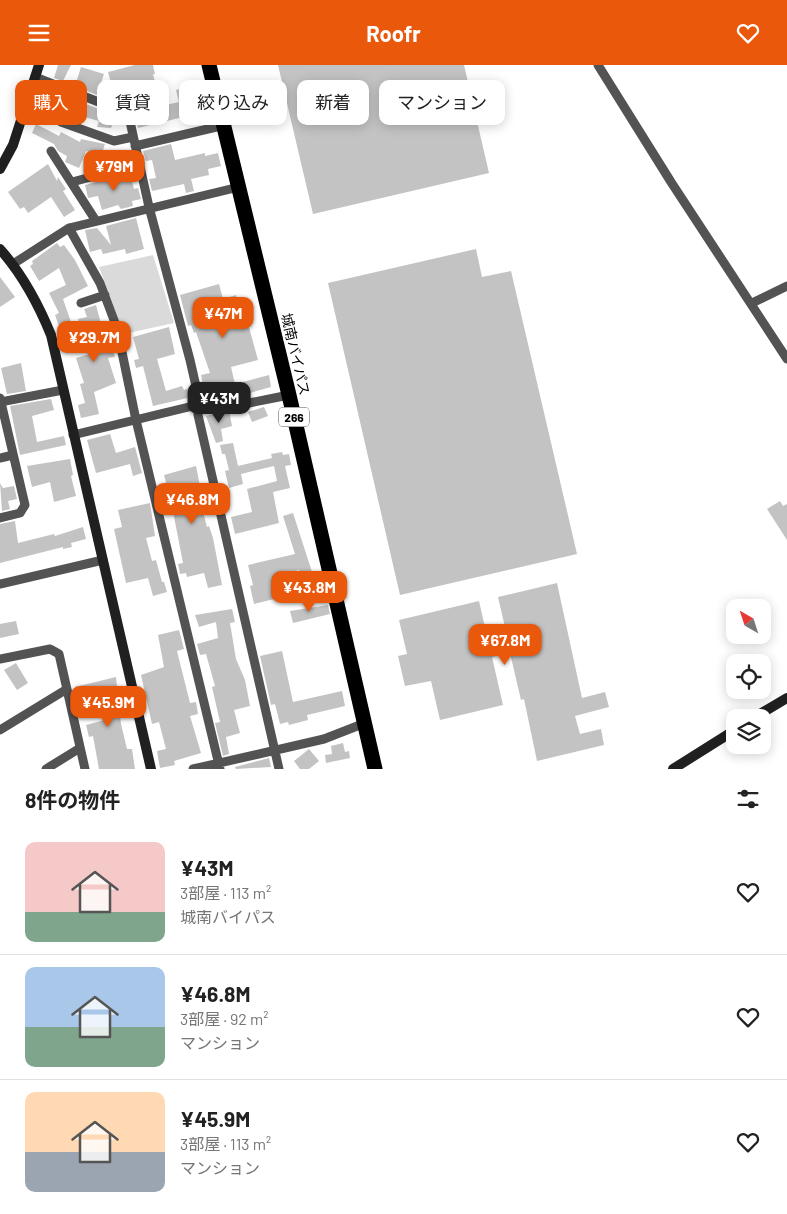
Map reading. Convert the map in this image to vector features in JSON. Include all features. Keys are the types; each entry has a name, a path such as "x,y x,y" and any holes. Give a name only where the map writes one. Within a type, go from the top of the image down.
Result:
{"highway":[{"name":"城南バイパス","path":"209,65 213,80"},
{"name":"城南バイパス","path":"225,125 375,769"}],"street":[{"path":"0,168 14,145 39,65"},
{"path":"598,65 671,182 787,359"},
{"path":"36,77 124,112 129,117 149,207 190,359 198,395 197,405 279,769"},
{"path":"69,125 114,141 134,141 225,125"},
{"path":"52,151 96,221"},
{"path":"72,182 140,165"},
{"path":"13,264 69,228 149,207 239,187"},
{"path":"69,228 85,253 105,295 117,328 136,420 219,766"},
{"path":"0,249 13,264 38,303 51,335 151,769"},
{"path":"752,303 787,286"},
{"path":"81,303 105,295"},
{"path":"0,518 20,513 25,505 0,401 63,390"},
{"path":"73,435 197,405 221,402 244,404 289,395"},
{"path":"0,458 13,455"},
{"path":"0,584 103,560"},
{"path":"0,659 50,649 59,654 85,769"},
{"path":"0,730 66,689"},
{"path":"768,709 787,698"},
{"path":"193,769 219,766 274,749 324,739 365,723"},
{"path":"673,769 726,736"},
{"path":"46,769 80,748"}],"shaded area":[{"path":"153,255 174,323 124,334 99,267"}],"building":[{"path":"58,65 71,65 64,80 54,78"},
{"path":"135,65 153,65 154,80 110,80 108,72"},
{"path":"278,65 464,65 467,80 379,80 379,125 478,125 489,173 313,214 287,103 287,80 282,80"},
{"path":"81,67 104,74 102,80 97,80 97,95 87,91 87,80 77,80"},
{"path":"179,89 179,102 176,90"},
{"path":"179,102 179,118 169,120 169,104"},
{"path":"87,104 97,108 97,120 87,118"},
{"path":"36,125 38,125 59,136 61,132 80,142 81,139 105,144 101,156 86,151 79,168 65,162 67,156 58,151 54,144 32,133"},
{"path":"98,125 112,125 111,128 97,127"},
{"path":"137,125 150,125 138,128"},
{"path":"171,144 175,160 205,153 205,156 218,153 221,166 208,169 209,175 191,179 194,191 186,193 184,184 152,191 149,179 156,178 152,160 146,161 143,151"},
{"path":"48,164 57,181 58,177 66,189 63,191 75,210 64,217 51,197 28,213 24,207 20,209 8,192"},
{"path":"130,173 134,189 138,188 141,199 132,201 133,206 121,209 118,205 102,210 98,196 88,198 85,185"},
{"path":"136,218 144,249 126,254 125,249 103,254 101,249 90,252 85,230 97,228 111,245 106,226"},
{"path":"57,243 60,247 64,245 75,260 88,286 63,299 72,325 60,329 55,315 59,313 49,293 66,285 59,268 39,281 30,266 33,264 32,261"},
{"path":"476,249 482,277 511,271 577,554 400,595 328,283"},
{"path":"0,277 15,297 0,307"},
{"path":"219,284 223,299 236,295 237,299 241,298 258,360 231,367 235,384 269,375 271,387 236,397 235,393 228,395 227,390 221,392 219,386 204,390 201,375 210,373 196,332 194,333 191,325 188,326 180,295"},
{"path":"96,305 107,346 111,345 115,357 108,358 116,383 94,392 99,414 81,418 78,405 85,403 80,384 84,383 76,358 93,353 92,350 95,350 90,334 83,336 78,319 87,317 84,309"},
{"path":"169,327 175,354 157,359 166,391 182,386 184,390 190,388 192,397 153,406 143,366 136,368 134,360 139,359 133,337"},
{"path":"21,363 26,391 7,394 1,368"},
{"path":"51,399 54,410 32,416 37,442 64,436 66,445 20,455 10,406"},
{"path":"264,407 268,416 252,422 248,412"},
{"path":"229,410 232,426 221,429 223,441 216,443 206,416"},
{"path":"110,434 116,453 135,447 142,473 133,476 130,464 96,473 87,440"},
{"path":"233,443 238,466 272,458 271,454 282,452 283,455 289,454 291,465 285,466 290,488 273,492 279,523 235,534 231,517 252,512 247,489 277,481 274,466 241,474 243,484 229,488 225,471 229,470 225,454 222,454 220,445"},
{"path":"70,459 73,475 71,476 76,496 54,502 50,482 32,487 27,466"},
{"path":"196,466 200,486 207,484 209,493 207,493 208,506 202,508 207,527 209,526 213,538 222,585 208,588 204,573 187,577 186,573 180,574 178,564 183,563 171,501 162,503 160,492 168,490 164,475"},
{"path":"0,483 3,488 14,486 17,499 8,501 10,509 2,511"},
{"path":"780,501 783,506 787,504 787,540 767,509"},
{"path":"150,503 155,536 146,538 152,561 156,560 167,592 153,596 148,578 126,583 114,529 122,527 118,510"},
{"path":"293,513 312,572 301,576 299,570 280,574 286,596 254,604 250,586 253,585 248,565 295,554 283,516"},
{"path":"15,521 18,543 54,534 55,536 83,527 86,539 71,543 72,547 63,549 63,547 0,563 0,524"},
{"path":"557,583 582,698 605,692 609,707 575,716 580,734 601,729 604,745 537,761 524,699 521,700 510,653 492,657 503,705 440,720 431,681 405,686 398,656 407,654 399,620 479,601 489,645 508,640 498,597"},
{"path":"328,605 330,614 293,623 290,611"},
{"path":"232,609 235,622 230,623 236,659 245,680 250,706 234,710 240,733 226,737 229,754 223,756 215,723 220,722 212,687 215,686 206,654 200,655 197,644 218,638 216,622 199,627 195,615"},
{"path":"16,621 19,634 0,638 0,624"},
{"path":"179,630 184,649 177,651 190,703 196,702 198,714 190,716 201,753 174,761 175,765 160,768 157,751 166,749 159,722 152,724 141,675 164,667 158,635"},
{"path":"282,651 293,702 342,691 345,706 307,715 308,720 289,725 288,722 280,724 275,704 271,705 260,656"},
{"path":"16,663 28,683 17,690 4,670"},
{"path":"116,677 121,724 127,749 132,749 135,769 99,769 93,736 89,737 86,725 105,720 99,691 77,697 75,687"},
{"path":"343,743 345,752 349,751 350,758 326,763 325,755 332,754 331,746"},
{"path":"309,749 319,761 309,769 300,769 294,761"},
{"path":"269,758 271,767 236,769 235,767"}]}
